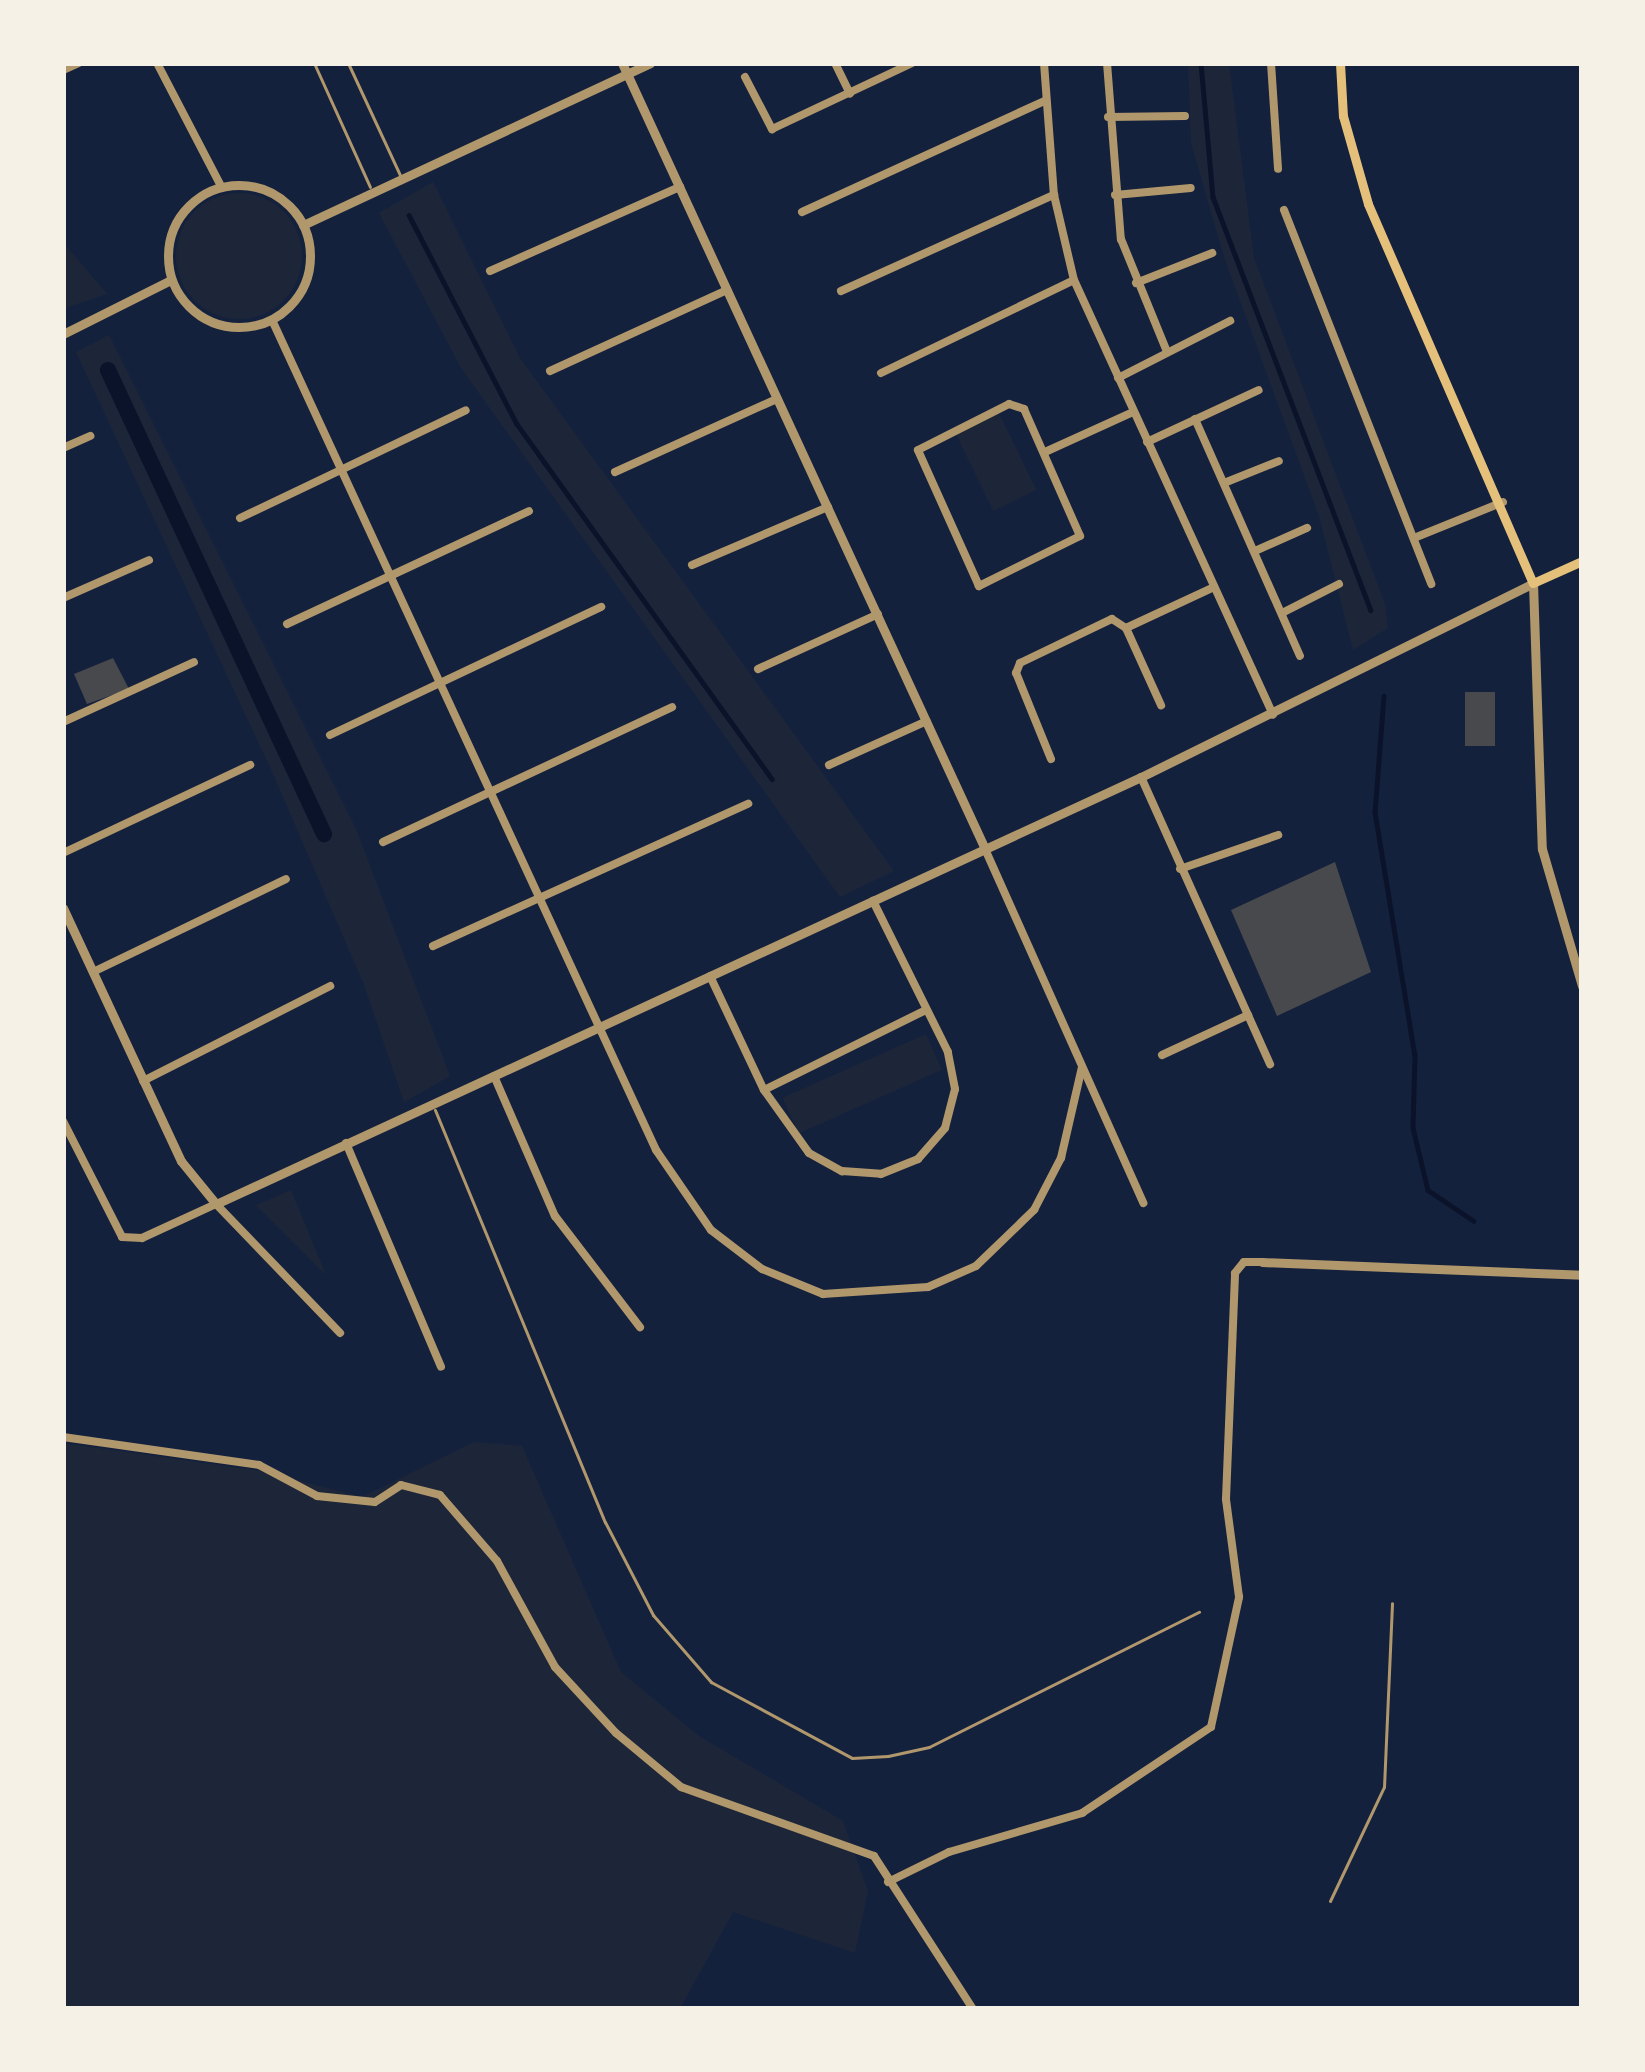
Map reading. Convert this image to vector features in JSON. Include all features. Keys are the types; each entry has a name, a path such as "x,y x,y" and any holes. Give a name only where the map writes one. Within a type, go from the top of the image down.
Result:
{"main road":[{"path":"1340,63 1343,116 1368,203 1503,502 1533,583 1582,561"}],"street":[{"path":"63,70 79,63"},
{"path":"157,63 221,186"},
{"path":"303,225 625,68 650,63"},
{"path":"835,63 850,94"},
{"path":"745,77 772,129 912,63"},
{"path":"1044,63 1054,195 1074,280 1273,715"},
{"path":"1107,63 1114,195 1136,284 1167,352"},
{"path":"1271,63 1278,169"},
{"path":"625,68 1143,1203"},
{"path":"802,212 1045,101"},
{"path":"1108,117 1185,116"},
{"path":"221,186 260,188 303,225 307,279 272,320 213,323 171,280 175,222 221,186"},
{"path":"490,272 680,187"},
{"path":"1114,195 1191,188"},
{"path":"841,291 1054,195"},
{"path":"1284,210 1431,584"},
{"path":"1136,284 1212,254"},
{"path":"63,334 171,280"},
{"path":"881,373 1074,280"},
{"path":"550,371 728,290"},
{"path":"272,320 656,1150 711,1229 762,1268 823,1294 928,1287 976,1266 1014,1235 1061,1158 1082,1067"},
{"path":"1118,379 1230,321"},
{"path":"1147,442 1259,390"},
{"path":"615,472 778,399"},
{"path":"1009,404 1024,409 1045,452 1080,536 979,586 918,450 1009,404"},
{"path":"240,518 466,410"},
{"path":"1045,452 1133,412"},
{"path":"1195,419 1300,656"},
{"path":"63,448 90,436"},
{"path":"1224,483 1279,460"},
{"path":"1414,538 1503,502"},
{"path":"692,565 828,507"},
{"path":"286,624 529,511"},
{"path":"1255,550 1307,528"},
{"path":"63,598 149,560"},
{"path":"63,1121 122,1237 142,1238 1273,715 1533,583 1542,849 1582,986"},
{"path":"1282,614 1339,584"},
{"path":"1051,759 1016,667 1106,621 1126,628 1214,587"},
{"path":"330,735 601,607"},
{"path":"758,669 878,614"},
{"path":"1126,628 1161,705"},
{"path":"63,722 194,662"},
{"path":"382,842 672,707"},
{"path":"829,766 927,722"},
{"path":"63,854 250,766"},
{"path":"1141,777 1270,1064"},
{"path":"433,946 748,804"},
{"path":"1180,869 1278,835"},
{"path":"93,972 286,879"},
{"path":"710,976 764,1090 809,1153 842,1171 881,1174 918,1159 945,1128 956,1089 926,1010 873,901"},
{"path":"63,908 182,1161 216,1204 340,1333"},
{"path":"143,1081 330,986"},
{"path":"764,1090 926,1010"},
{"path":"1162,1055 1248,1015"},
{"path":"494,1076 555,1216 640,1327"},
{"path":"346,1143 441,1367"},
{"path":"888,1882 949,1852 1082,1813 1211,1727 1239,1597 1226,1499 1235,1273 1244,1262 1582,1275"},
{"path":"63,1437 259,1465 317,1496 375,1502 401,1485 419,1485 440,1495 497,1561 555,1667 616,1733 681,1787 874,1856 973,2009"}],"lane":[{"path":"314,63 372,192"},
{"path":"348,63 402,179"},
{"path":"433,1103 605,1522 653,1616 711,1682 852,1758 888,1756 929,1747 1199,1612"},
{"path":"1330,1901 1384,1787 1392,1603"}],"shaded area":[{"path":"1188,63 1229,63 1254,258 1385,604 1388,628 1353,650 1319,516 1225,260 1191,143"},
{"path":"433,182 520,358 894,871 840,897 461,368 379,213"},
{"path":"239,193 263,198 284,211 297,232 302,256 297,280 284,301 263,314 239,319 215,314 194,301 181,280 176,256 181,232 194,211 215,198"},
{"path":"63,242 107,294 63,309"},
{"path":"109,335 356,829 450,1076 404,1102 364,985 274,776 76,352"},
{"path":"997,409 1036,490 993,511 954,430"},
{"path":"926,1034 942,1070 798,1133 783,1098"},
{"path":"291,1190 326,1275 256,1205"},
{"path":"474,1442 522,1446 621,1672 699,1736 843,1821 868,1891 855,1953 733,1912 680,2009 63,2009 63,1443 262,1471 362,1497"}],"building":[{"path":"113,658 129,689 87,704 74,674"},
{"path":"1465,692 1495,692 1495,746 1465,746"},
{"path":"1335,862 1371,972 1277,1016 1231,910"}],"waterway":[{"path":"1201,63 1213,197 1371,610"},
{"path":"409,215 517,424 772,779"},
{"path":"108,370 324,834"},
{"path":"1384,696 1375,812 1415,1055 1413,1128 1428,1190 1474,1221"}]}
